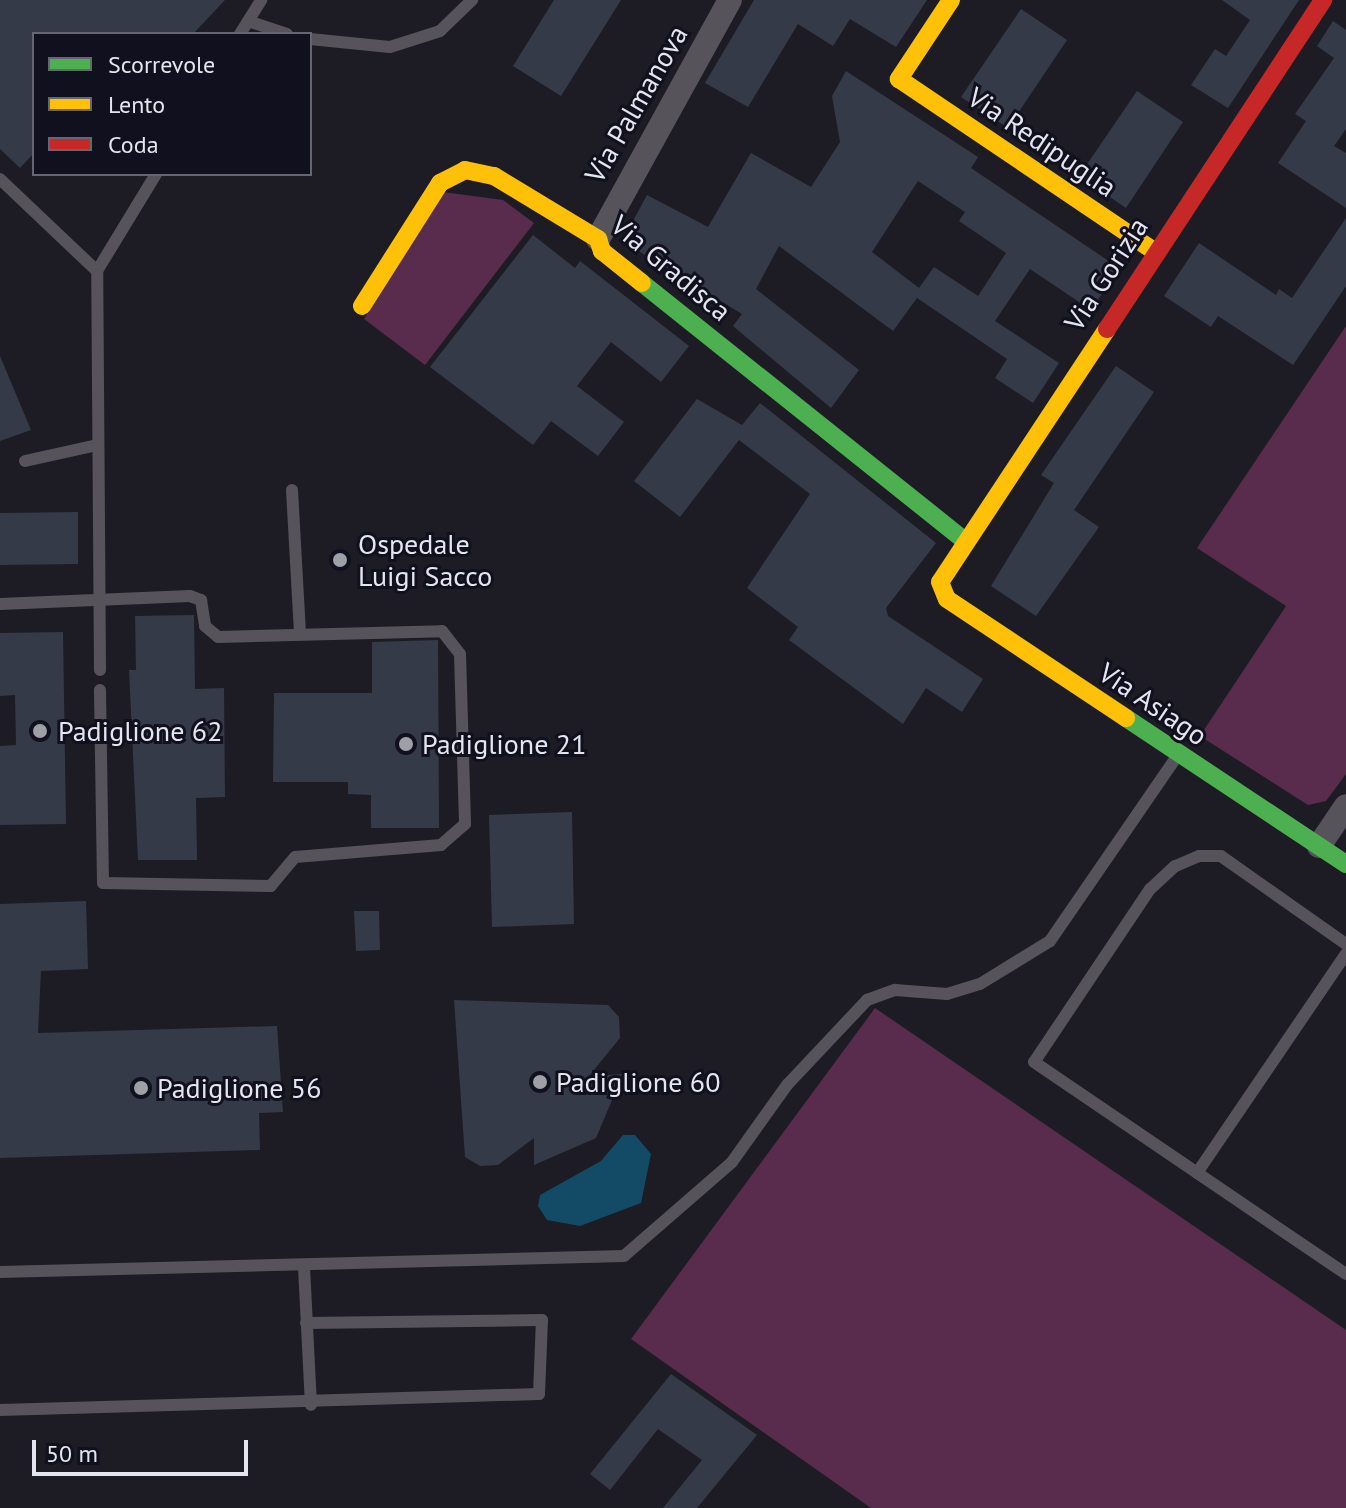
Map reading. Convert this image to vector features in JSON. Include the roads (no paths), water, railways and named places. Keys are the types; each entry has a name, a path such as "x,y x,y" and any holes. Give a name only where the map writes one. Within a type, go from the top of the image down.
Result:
{"street":[{"name":"Via Palmanova","path":"598,239 730,0"},
{"name":"Via Redipuglia","path":"951,0 899,79 1154,251"},
{"name":"Via Gorizia","path":"940,582 1154,251 1323,0"},
{"name":"Via Gradisca","path":"362,306 440,183 465,170 494,176 598,239 602,251 965,541"},
{"name":"Via Asiago","path":"940,582 947,599 1346,864"},
{"path":"1319,846 1346,806"}],"lane":[{"path":"241,32 261,0"},
{"path":"312,39 390,47 440,31 472,0"},
{"path":"248,21 281,32"},
{"path":"100,670 97,271 155,176"},
{"path":"0,179 97,271"},
{"path":"25,461 97,445"},
{"path":"292,490 300,634"},
{"path":"0,604 101,604 190,596 201,600 205,626 218,637 442,631 460,654 465,824 441,845 295,857 271,886 103,883 100,690"},
{"path":"0,1272 304,1267 624,1256 732,1162 787,1085 867,1000 895,990 947,994 980,984 1050,941 1178,755"},
{"path":"1346,944 1221,856 1199,856 1175,866 1150,889 1034,1062 1346,1274"},
{"path":"1197,1173 1346,954"},
{"path":"304,1267 311,1405"},
{"path":"0,1410 311,1405 539,1394 542,1320 306,1323"}],"water":[{"path":"623,1135 635,1135 651,1154 641,1203 580,1226 547,1220 538,1206 540,1195 601,1161"}],"place":[{"name":"Ospedale Luigi Sacco","path":"340,560"},
{"name":"Padiglione 62","path":"40,731"},
{"name":"Padiglione 21","path":"406,744"},
{"name":"Padiglione 60","path":"540,1082"},
{"name":"Padiglione 56","path":"141,1088"}]}
